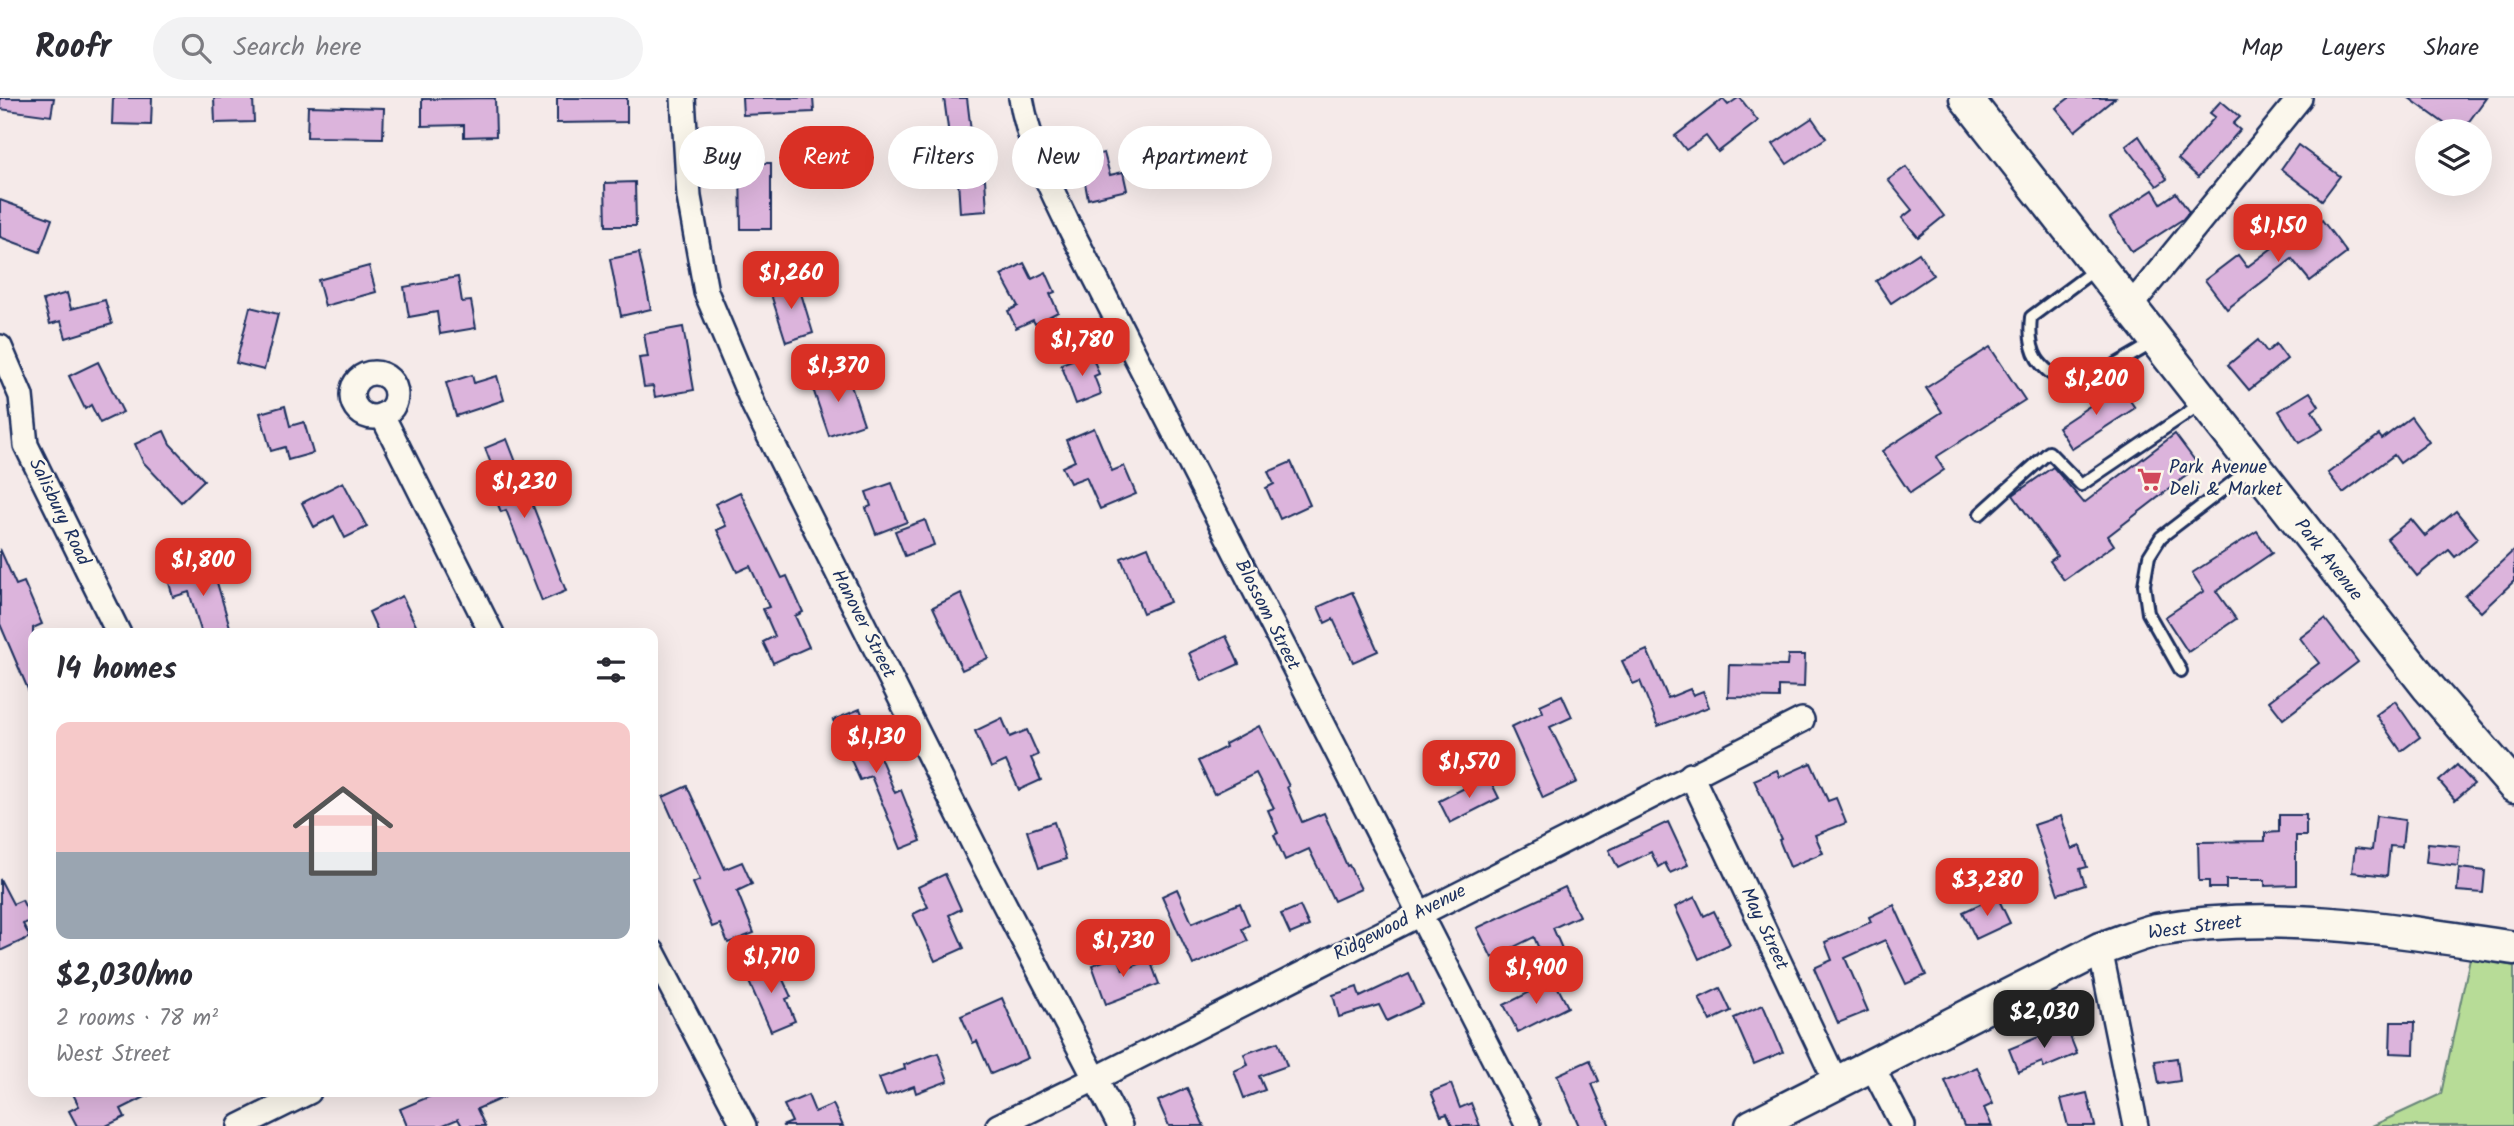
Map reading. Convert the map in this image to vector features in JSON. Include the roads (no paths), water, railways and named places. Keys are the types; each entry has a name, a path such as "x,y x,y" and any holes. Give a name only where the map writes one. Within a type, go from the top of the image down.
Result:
{"street":[{"name":"Hanover Street","path":"683,98 689,197 706,292 754,406 985,867 1119,1126"},
{"name":"Blossom Street","path":"1021,98 1026,128 1037,158 1068,224 1528,1126"},
{"name":"Park Avenue","path":"1966,98 2429,688 2514,786"},
{"path":"2129,308 2300,98"},
{"name":"Salisbury Road","path":"0,347 21,396 26,445 117,628"},
{"path":"382,415 489,628"},
{"name":"Ridgewood Avenue","path":"998,1126 1096,1079 1802,720"},
{"name":"May Street","path":"1691,775 1836,1082"},
{"name":"West Street","path":"1752,1126 2101,949 2153,931 2205,923 2261,920 2415,933 2514,948"},
{"path":"2101,949 2136,1126"},
{"path":"658,962 744,1126"},
{"path":"1872,1066 1903,1126"},
{"path":"240,1126 299,1097"}],"lane":[{"path":"2099,267 2031,317 2033,354 2048,373 2070,387 2096,376 2155,341"},
{"path":"1980,514 2049,452 2081,485 2204,401"},
{"path":"2181,671 2148,613 2144,585 2149,556 2161,537 2254,467"}],"place":[{"name":"Park Avenue Deli & Market","path":"2149,479"}]}
